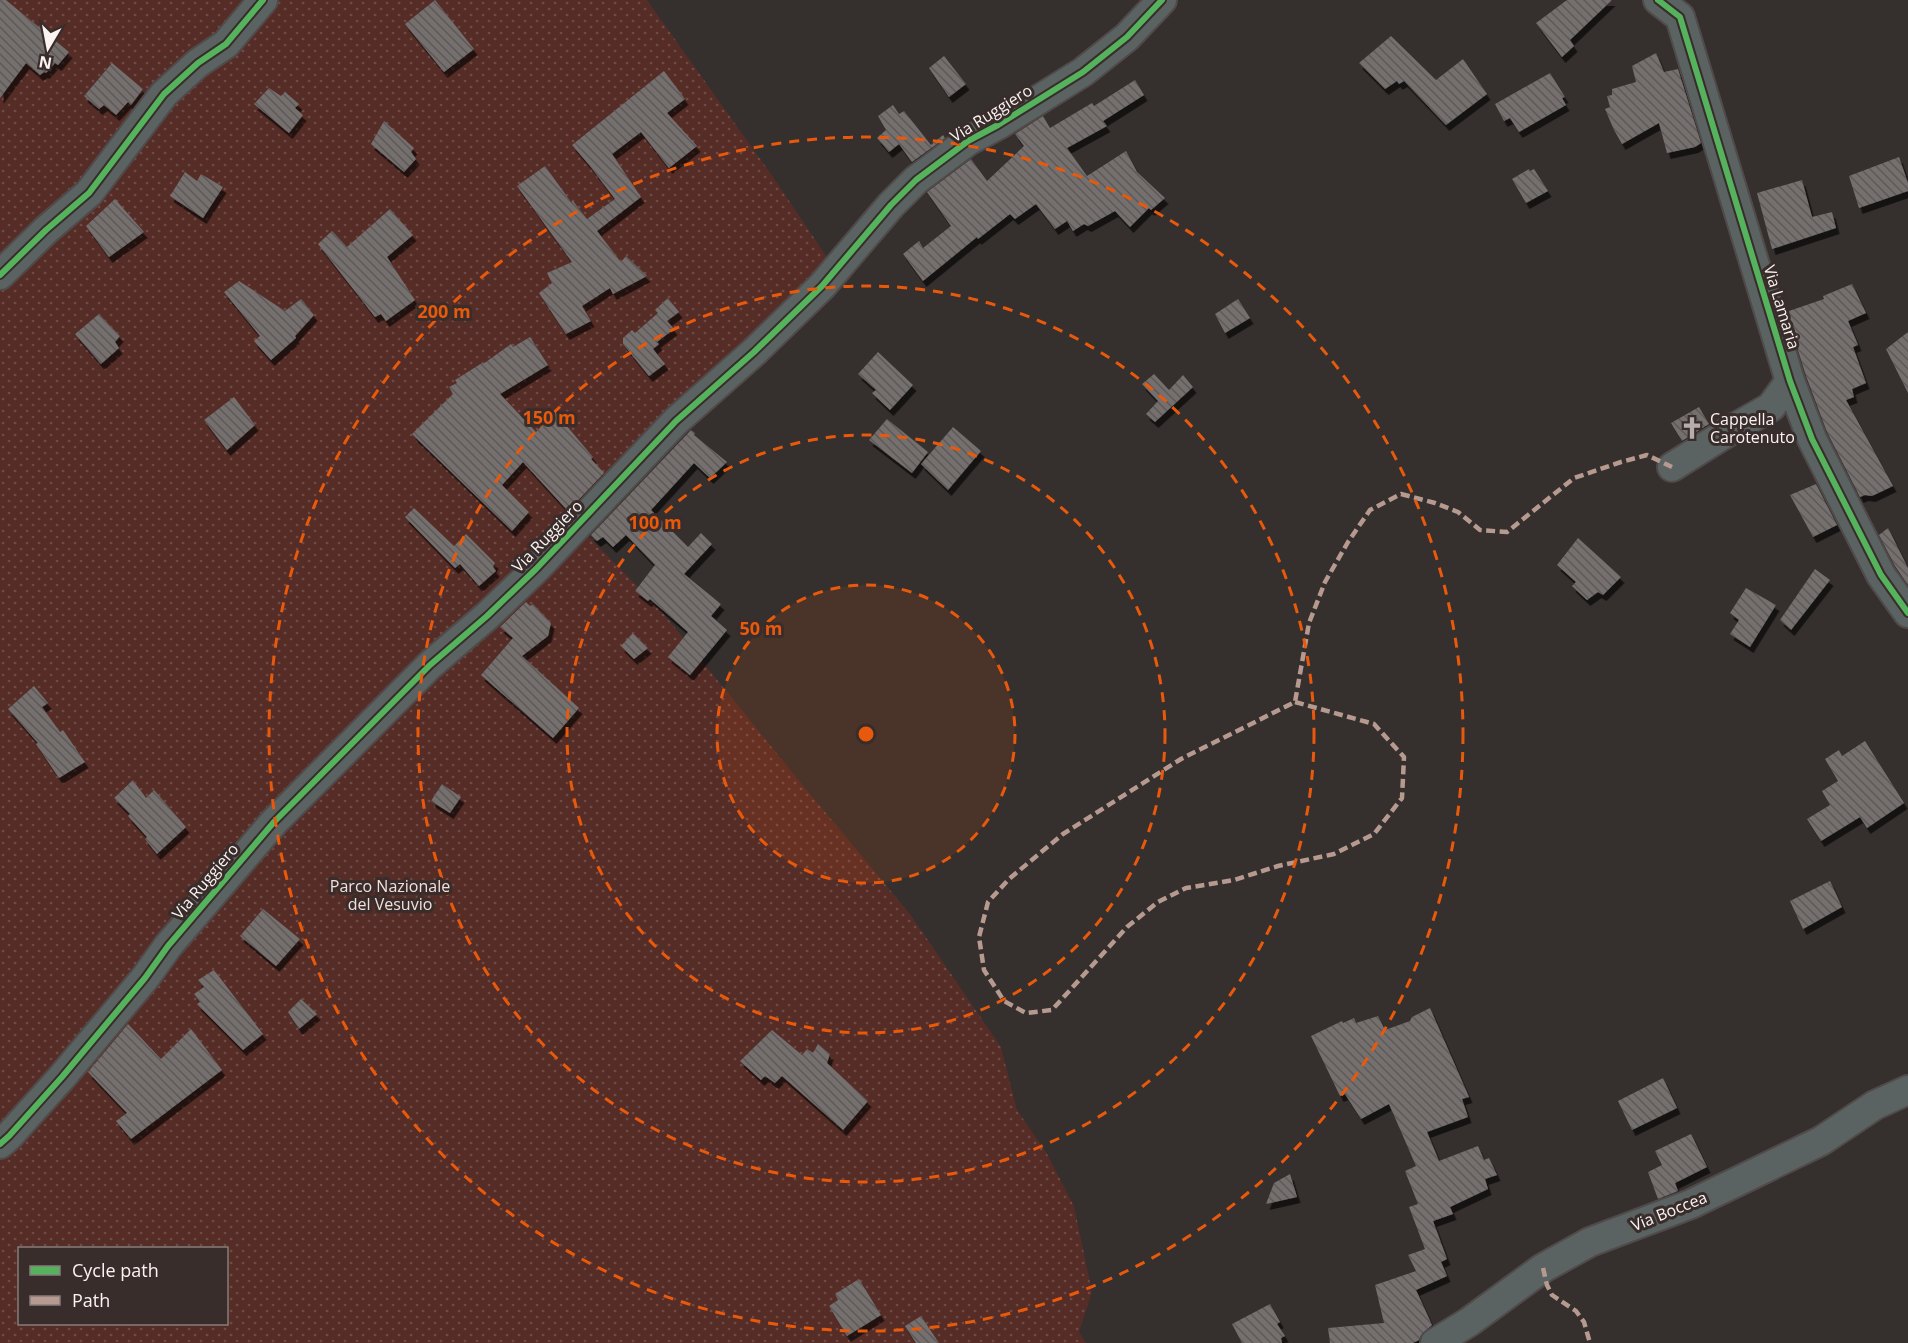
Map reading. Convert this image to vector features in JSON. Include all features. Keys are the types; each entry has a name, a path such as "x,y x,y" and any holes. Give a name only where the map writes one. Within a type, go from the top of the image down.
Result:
{"street":[{"path":"0,275 46,230 89,194 164,94 198,63 226,44 263,0"},
{"name":"Via Ruggiero","path":"0,1144 69,1068 274,822 430,665 487,616 536,569 676,421 754,352 813,294 916,180 968,141 1083,72 1126,37 1162,0"},
{"name":"Via Lamaria","path":"1658,0 1680,17 1790,381 1812,439 1881,576 1908,613"},
{"path":"1672,466 1772,407 1790,381"},
{"name":"Via Boccea","path":"1435,1343 1469,1322 1543,1268 1590,1242 1691,1204 1821,1141 1875,1105 1908,1090"}],"green space":[{"name":"Parco Nazionale del Vesuvio","path":"0,0 647,0 771,174 839,275 579,527 659,608 910,914 1001,1047 1017,1110 1046,1152 1074,1206 1092,1292 1079,1332 1086,1343 0,1343"}],"building":[{"path":"0,0 6,0 69,52 58,65 55,63 46,73 40,75 26,63 0,98"},
{"path":"435,0 474,49 444,72 405,24"},
{"path":"1567,0 1612,0 1570,40 1574,46 1562,57 1536,23"},
{"path":"1391,36 1436,80 1463,59 1487,94 1446,125 1404,81 1399,84 1397,81 1385,89 1359,63"},
{"path":"1656,53 1664,72 1678,69 1701,143 1695,147 1667,153 1659,123 1622,144 1605,109 1610,107 1607,96 1612,95 1612,89 1636,82 1632,66"},
{"path":"944,56 966,84 949,97 929,68"},
{"path":"112,63 143,89 131,105 128,102 116,115 104,105 99,109 84,96"},
{"path":"664,71 685,99 667,113 697,146 669,168 641,132 612,154 641,197 597,231 621,262 626,256 647,276 613,294 610,288 582,306 591,321 566,334 539,293 552,283 547,273 572,262 517,186 545,166 571,202 573,201 587,219 615,199 572,145"},
{"path":"1550,73 1565,97 1562,98 1566,105 1519,132 1510,118 1504,121 1495,104"},
{"path":"1135,80 1144,95 1103,121 1107,126 1067,148 1087,176 1126,151 1137,172 1165,198 1151,210 1149,208 1130,227 1115,211 1088,226 1084,224 1073,231 1067,221 1055,229 1036,204 1015,219 1010,214 978,239 977,237 923,281 903,254 919,241 923,248 951,226 927,192 971,159 987,181 1024,146 1015,134 1043,116 1050,128 1092,103 1094,106"},
{"path":"269,88 281,96 285,92 299,104 295,108 303,115 289,133 254,104"},
{"path":"893,105 899,114 904,111 931,145 943,135 945,138 912,162 899,144 889,152 877,138 886,130 878,116"},
{"path":"384,121 414,148 411,152 416,159 404,172 371,144"},
{"path":"1899,157 1908,183 1908,191 1859,208 1849,176"},
{"path":"1529,169 1530,171 1534,169 1548,191 1526,203 1512,179"},
{"path":"185,172 197,181 201,174 223,187 203,218 170,196"},
{"path":"1802,180 1812,217 1832,212 1836,228 1772,249 1757,193"},
{"path":"115,199 144,232 109,257 86,226"},
{"path":"390,209 413,235 387,257 415,300 386,321 381,314 375,317 318,244 332,231 347,247"},
{"path":"239,281 285,311 301,299 314,315 295,336 296,338 271,360 254,341 260,336 224,292"},
{"path":"1852,284 1866,313 1848,321 1858,345 1853,347 1866,383 1852,389 1854,397 1846,400 1893,486 1872,496 1860,497 1827,432 1786,312 1824,299 1823,296"},
{"path":"668,298 679,312 667,321 674,329 657,342 659,344 653,349 665,364 649,376 623,344 623,338 632,330 635,333 658,313 655,310"},
{"path":"1238,299 1250,318 1225,333 1215,314"},
{"path":"99,314 120,336 115,342 119,348 101,364 75,334"},
{"path":"1908,332 1908,393 1886,349"},
{"path":"530,337 548,365 500,394 536,432 555,412 604,473 568,511 523,462 502,485 529,512 512,531 412,434 453,394 449,387 457,383 455,380 511,344 513,347"},
{"path":"878,352 913,385 890,410 872,393 876,390 858,374"},
{"path":"1154,374 1169,390 1183,375 1193,387 1155,422 1146,414 1158,401 1142,384"},
{"path":"234,397 255,425 227,450 204,420"},
{"name":"Cappella Carotenuto","path":"1699,407 1709,424 1682,441 1671,423"},
{"path":"887,419 928,452 912,473 869,440"},
{"path":"953,427 981,451 948,490 921,464"},
{"path":"691,430 727,462 710,478 694,463 651,510 688,547 701,533 712,544 684,574 721,604 711,616 727,630 690,675 668,657 688,632 650,599 648,601 635,591 655,565 626,535 613,547 603,537 597,541 591,535"},
{"path":"1816,484 1837,525 1813,537 1790,495"},
{"path":"414,508 454,546 466,534 495,563 493,567 496,571 479,586 460,564 455,568 405,517"},
{"path":"1888,528 1908,568 1908,585 1879,535"},
{"path":"1578,538 1621,577 1603,595 1598,592 1587,600 1572,586 1576,582 1557,565"},
{"path":"1815,569 1830,580 1791,630 1780,620"},
{"path":"1746,588 1776,605 1750,647 1730,634 1739,620 1730,613"},
{"path":"526,602 530,606 533,604 551,623 548,636 522,656 579,708 553,738 481,675 513,638 500,627"},
{"path":"633,633 648,648 634,659 621,646"},
{"path":"34,686 48,703 42,707 60,732 63,730 85,762 59,778 36,744 38,743 8,709"},
{"path":"1865,741 1904,803 1867,828 1860,817 1821,841 1807,819 1830,805 1822,791 1838,781 1825,759 1839,750 1842,756"},
{"path":"133,780 146,798 154,790 186,827 157,854 145,839 147,837 128,816 130,814 114,798"},
{"path":"442,784 461,797 450,813 431,801"},
{"path":"1830,881 1842,907 1803,929 1790,901"},
{"path":"263,909 300,939 276,966 240,936"},
{"path":"214,970 263,1034 243,1050 197,1004 200,1002 194,994 204,987 198,980"},
{"path":"301,999 317,1014 299,1029 288,1012"},
{"path":"1430,1008 1469,1097 1462,1099 1468,1117 1427,1132 1439,1161 1478,1146 1484,1160 1489,1158 1497,1175 1485,1179 1488,1189 1450,1207 1453,1214 1433,1221 1447,1259 1441,1262 1447,1276 1416,1290 1432,1325 1419,1340 1413,1343 1330,1343 1328,1328 1384,1323 1375,1285 1416,1271 1408,1255 1425,1249 1409,1207 1418,1204 1405,1171 1416,1166 1389,1104 1361,1119 1345,1094 1340,1096 1311,1036 1342,1021 1343,1023 1354,1018 1356,1023 1378,1016 1385,1030 1410,1021 1412,1017"},
{"path":"128,1024 161,1059 191,1029 222,1070 131,1139 116,1121 127,1113 88,1072"},
{"path":"772,1030 802,1055 807,1049 813,1053 818,1044 830,1054 827,1063 868,1101 843,1130 782,1076 775,1083 765,1076 761,1080 740,1061"},
{"path":"1663,1078 1677,1108 1632,1130 1618,1101"},
{"path":"1691,1134 1707,1167 1675,1183 1678,1191 1658,1199 1648,1172 1662,1165 1655,1151"},
{"path":"1290,1174 1297,1197 1266,1204 1274,1183"},
{"path":"859,1279 881,1315 847,1336 829,1306 838,1300 835,1294"},
{"path":"1270,1304 1280,1322 1277,1324 1285,1336 1281,1338 1282,1343 1242,1343 1232,1324"},
{"path":"921,1316 939,1343 916,1343 905,1326"}],"marked path":[{"path":"1295,702 1374,724 1404,757 1402,798 1374,834 1334,854 1278,866 1234,880 1186,888 1158,902 1127,927 1052,1010 1026,1013 1004,1001 984,970 979,937 988,902 1009,879 1063,834 1181,759 1295,702 1309,623 1325,582 1370,510 1401,494 1458,512 1480,530 1507,532 1574,478 1647,455 1672,467"},
{"path":"1543,1268 1552,1295 1576,1311 1584,1322 1590,1343"}],"cycle path":[{"path":"0,275 46,230 89,193 164,94 198,63 226,44 263,0"},
{"path":"0,1144 62,1077 145,978 168,946 274,822 430,665 487,616 536,569 676,421 754,352 822,286 891,205 916,180 968,141 1083,72 1127,37 1162,0"},
{"path":"1658,0 1680,17 1790,381 1812,439 1881,575 1908,613"}],"place":[{"name":"Cappella Carotenuto","path":"1692,428"}]}
